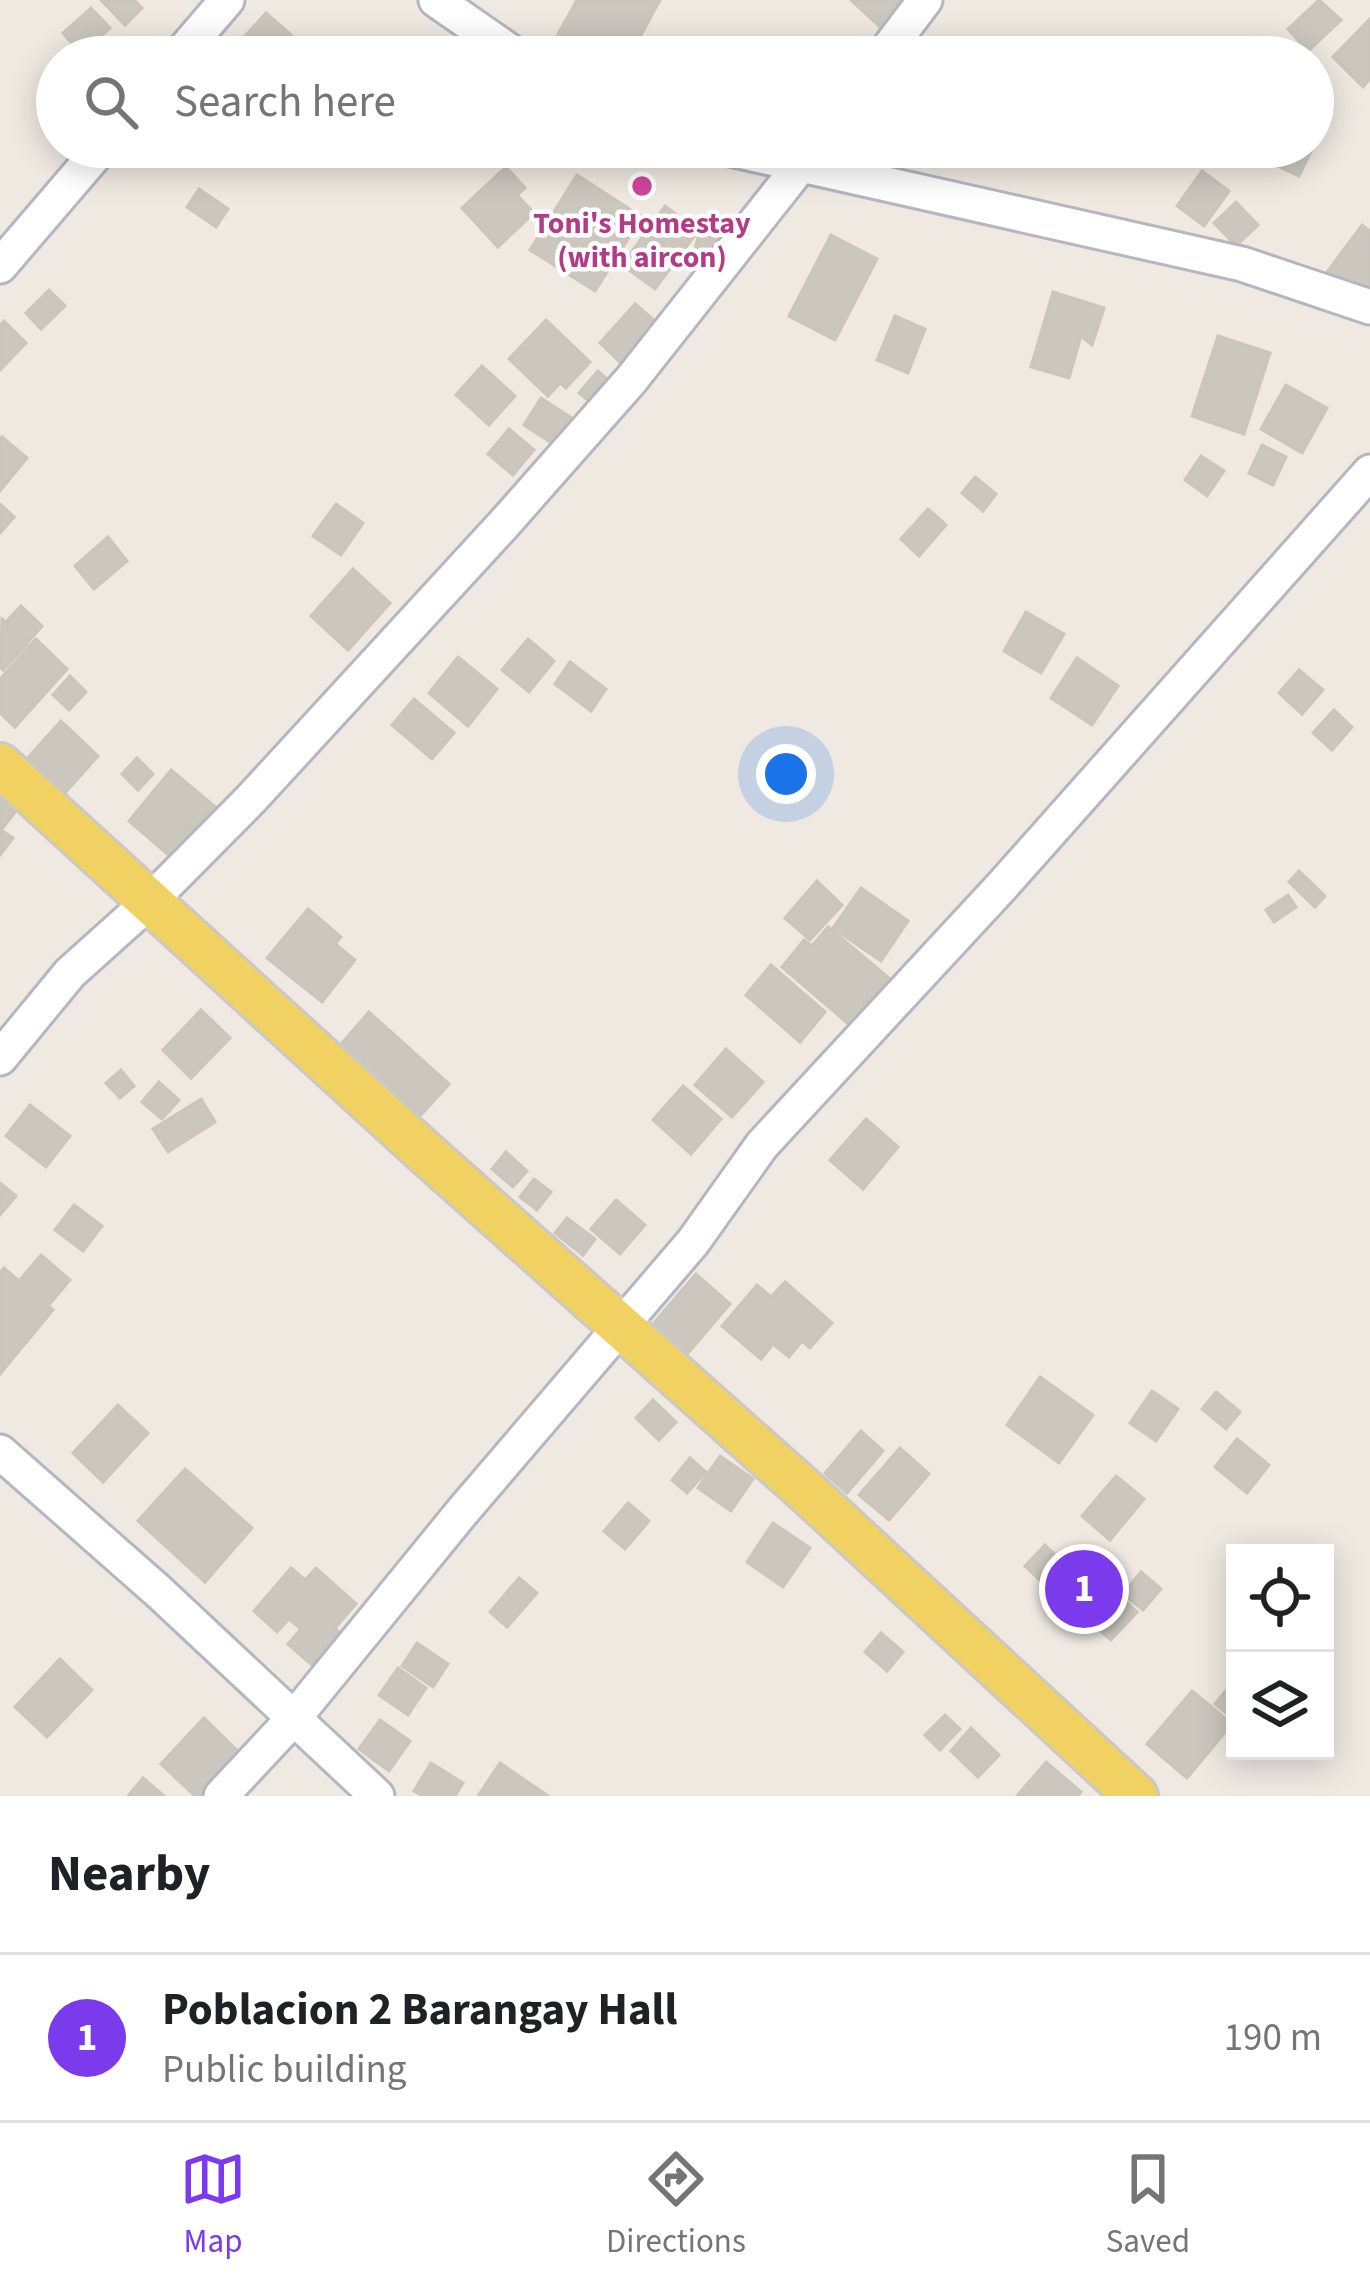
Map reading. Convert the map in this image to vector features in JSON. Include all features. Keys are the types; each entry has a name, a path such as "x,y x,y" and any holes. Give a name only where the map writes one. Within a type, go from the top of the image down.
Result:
{"main road":[{"path":"0,765 808,1493 1136,1796"}],"street":[{"path":"196,36 227,0"},
{"path":"436,0 488,36"},
{"path":"898,36 925,0"},
{"path":"0,266 84,168"},
{"path":"0,1058 70,974 148,902 326,720 531,493 631,380 799,168"},
{"path":"853,168 1243,264 1370,307"},
{"path":"221,1796 294,1718 693,1242 763,1145 1002,886 1370,472"},
{"path":"0,1452 377,1796"}],"building":[{"path":"101,0 134,0 142,8 125,25"},
{"path":"577,0 660,0 640,36 557,36"},
{"path":"851,0 909,0 882,29"},
{"path":"1319,0 1341,20 1324,36 1294,36 1288,29"},
{"path":"91,8 110,28 101,36 63,33"},
{"path":"266,13 291,35 290,36 245,36"},
{"path":"1370,19 1370,79 1363,87 1334,56"},
{"path":"507,168 525,188 517,195 534,213 498,247 462,208"},
{"path":"1202,171 1229,191 1204,226 1177,206"},
{"path":"577,175 642,217 595,291 530,250"},
{"path":"199,189 228,209 216,227 187,207"},
{"path":"1236,202 1258,225 1236,246 1214,223"},
{"path":"665,206 698,231 655,289 622,265"},
{"path":"704,216 729,223 717,266 692,259"},
{"path":"1362,225 1370,231 1370,286 1359,300 1325,275"},
{"path":"831,235 877,259 835,340 789,316"},
{"path":"49,290 65,306 41,329 26,313"},
{"path":"1053,292 1104,308 1092,345 1081,336 1069,378 1031,367"},
{"path":"635,304 657,323 621,363 600,343"},
{"path":"895,316 925,329 908,373 877,360"},
{"path":"546,320 590,362 566,388 560,383 548,396 509,359"},
{"path":"4,321 26,343 0,370 0,325"},
{"path":"1218,336 1270,353 1244,434 1192,416"},
{"path":"482,366 515,396 489,425 456,395"},
{"path":"598,371 617,388 599,409 579,393"},
{"path":"1286,385 1327,408 1302,453 1261,429"},
{"path":"541,398 578,422 561,449 524,425"},
{"path":"509,429 534,450 513,475 488,454"},
{"path":"2,437 27,458 0,491 0,440"},
{"path":"1262,445 1286,457 1273,485 1249,473"},
{"path":"1201,456 1224,471 1207,496 1185,480"},
{"path":"975,477 996,494 983,511 962,493"},
{"path":"0,504 14,517 0,533"},
{"path":"336,504 363,523 341,555 313,536"},
{"path":"928,509 946,525 919,556 901,539"},
{"path":"108,537 127,561 94,589 75,566"},
{"path":"353,569 390,603 348,650 311,616"},
{"path":"21,606 42,626 28,642 6,622"},
{"path":"1026,612 1064,634 1041,673 1004,651"},
{"path":"2,619 28,643 3,670 0,667"},
{"path":"36,639 67,669 15,727 0,713 0,679"},
{"path":"528,639 554,661 529,692 502,670"},
{"path":"458,657 497,689 468,726 429,693"},
{"path":"1077,658 1118,686 1092,725 1051,698"},
{"path":"570,662 606,689 591,711 555,684"},
{"path":"1299,670 1323,690 1302,714 1279,693"},
{"path":"70,676 86,692 69,710 53,695"},
{"path":"414,699 454,733 432,759 392,725"},
{"path":"1334,710 1352,727 1332,750 1313,733"},
{"path":"61,721 98,756 65,793 27,759"},
{"path":"137,758 153,774 138,790 122,774"},
{"path":"171,770 219,810 177,862 129,821"},
{"path":"0,799 16,811 1,830 13,838 0,855"},
{"path":"1299,871 1325,896 1315,907 1289,882"},
{"path":"817,881 842,905 810,940 785,918"},
{"path":"861,888 908,921 881,961 833,928"},
{"path":"1288,895 1296,907 1274,922 1266,910"},
{"path":"308,909 341,937 335,944 355,960 322,1002 267,958"},
{"path":"828,927 890,979 851,1026 782,967 804,940 812,946"},
{"path":"771,965 825,1012 800,1042 746,995"},
{"path":"201,1010 230,1038 191,1078 163,1050"},
{"path":"369,1012 449,1084 421,1115 342,1043"},
{"path":"726,1049 763,1082 732,1117 695,1085"},
{"path":"121,1070 134,1086 120,1098 106,1083"},
{"path":"159,1082 179,1100 162,1119 142,1102"},
{"path":"683,1086 721,1119 691,1154 653,1120"},
{"path":"201,1099 215,1122 168,1152 153,1129"},
{"path":"30,1105 70,1136 46,1167 6,1136"},
{"path":"866,1119 898,1147 863,1189 830,1160"},
{"path":"506,1152 527,1171 513,1187 492,1169"},
{"path":"534,1179 551,1192 537,1210 520,1197"},
{"path":"0,1183 16,1196 0,1215"},
{"path":"616,1200 645,1225 620,1254 591,1229"},
{"path":"74,1205 102,1226 83,1251 55,1230"},
{"path":"567,1218 595,1239 583,1255 555,1233"},
{"path":"41,1255 70,1280 48,1306 53,1310 0,1374 0,1273 4,1268 19,1281"},
{"path":"696,1274 730,1304 687,1354 653,1324"},
{"path":"785,1282 832,1323 810,1348 802,1341 789,1357 773,1344 761,1359 722,1326 757,1285 771,1297"},
{"path":"1040,1377 1093,1415 1059,1463 1007,1425"},
{"path":"1152,1391 1178,1409 1156,1441 1130,1423"},
{"path":"1216,1392 1240,1412 1226,1429 1202,1409"},
{"path":"653,1400 676,1422 659,1440 636,1418"},
{"path":"118,1405 148,1433 103,1482 73,1453"},
{"path":"861,1431 883,1451 847,1493 825,1473"},
{"path":"1237,1439 1269,1465 1247,1493 1215,1467"},
{"path":"900,1448 929,1474 889,1520 859,1495"},
{"path":"720,1456 753,1479 731,1511 698,1488"},
{"path":"690,1458 706,1472 687,1493 672,1480"},
{"path":"185,1469 252,1528 205,1582 138,1521"},
{"path":"1116,1476 1144,1499 1110,1540 1082,1516"},
{"path":"628,1503 649,1521 625,1549 604,1531"},
{"path":"773,1523 810,1548 783,1587 747,1562"},
{"path":"1045,1545 1071,1571 1051,1591 1025,1566"},
{"path":"291,1568 305,1580 316,1568 356,1604 335,1628 349,1641 321,1673 288,1644 301,1629 289,1619 277,1632 254,1611"},
{"path":"1082,1568 1107,1590 1081,1621 1055,1600"},
{"path":"1141,1572 1161,1589 1143,1610 1123,1594"},
{"path":"519,1578 537,1593 507,1627 490,1612"},
{"path":"1115,1591 1137,1612 1111,1640 1088,1620"},
{"path":"881,1633 903,1652 887,1671 865,1652"},
{"path":"417,1643 448,1664 433,1687 402,1666"},
{"path":"60,1659 92,1690 47,1737 15,1707"},
{"path":"398,1668 426,1688 408,1715 379,1695"},
{"path":"1226,1690 1226,1713 1215,1704"},
{"path":"1192,1691 1226,1719 1226,1731 1187,1778 1147,1744"},
{"path":"945,1715 960,1729 940,1750 925,1735"},
{"path":"204,1718 246,1759 211,1796 195,1796 161,1764"},
{"path":"380,1720 410,1741 389,1771 359,1749"},
{"path":"971,1728 999,1755 978,1777 951,1751"},
{"path":"1046,1762 1081,1792 1078,1796 1017,1796"},
{"path":"431,1763 463,1783 455,1796 423,1796 414,1791"},
{"path":"500,1763 548,1796 478,1796"},
{"path":"143,1778 164,1796 128,1796"}],"place":[{"name":"Toni's Homestay (with aircon)","path":"642,186"},
{"name":"Poblacion 2 Barangay Hall","path":"1084,1589"}]}
